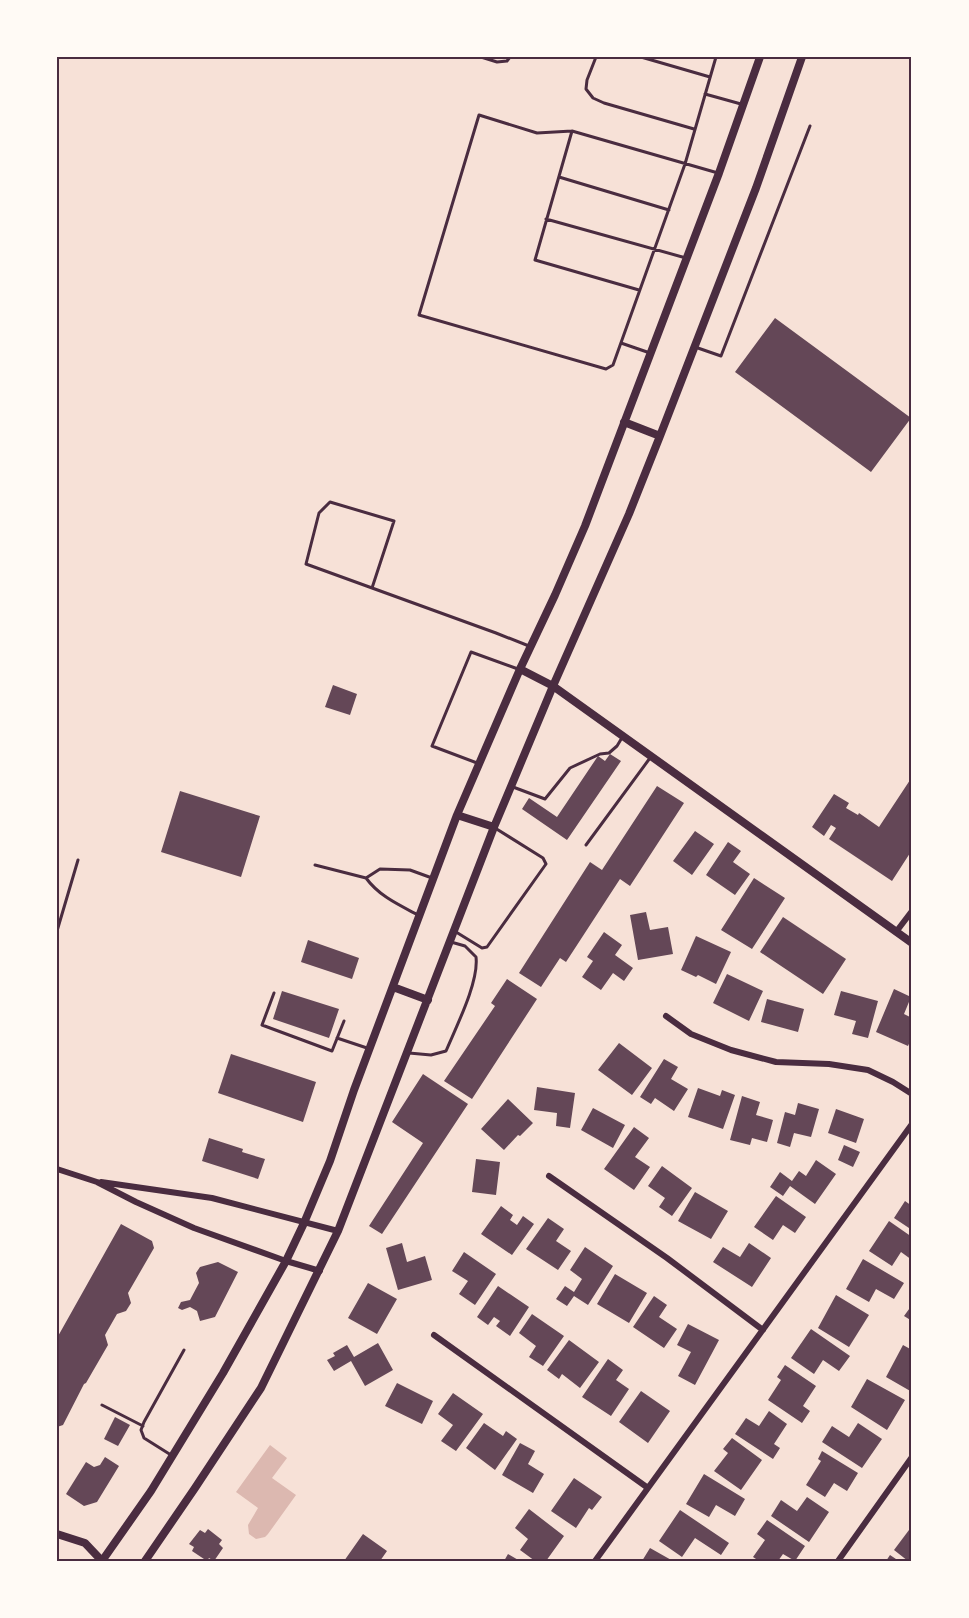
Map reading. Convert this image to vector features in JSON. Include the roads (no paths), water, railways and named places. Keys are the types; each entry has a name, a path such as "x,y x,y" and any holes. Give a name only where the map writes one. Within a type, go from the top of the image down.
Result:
{"main road":[{"path":"101,1561 151,1491 224,1373 304,1223 330,1161 457,815 585,526 719,173 760,57"},
{"path":"145,1561 261,1388 338,1232 494,827 629,514 660,436 756,188 802,57"},
{"path":"624,422 660,436"},
{"path":"457,815 494,827"},
{"path":"393,987 428,1000"}],"street":[{"path":"520,669 553,686 912,943"},
{"path":"896,932 912,911"},
{"path":"666,1016 691,1034 731,1050 776,1062 829,1064 868,1070 912,1094"},
{"path":"595,1561 912,1124"},
{"path":"57,1169 97,1182 194,1228 285,1261 320,1271"},
{"path":"549,1176 667,1258 763,1330"},
{"path":"97,1182 212,1197 338,1232"},
{"path":"434,1335 648,1488"},
{"path":"838,1561 912,1457"},
{"path":"57,1534 85,1543 101,1561"}],"lane":[{"path":"481,57 497,62 507,61 510,57"},
{"path":"596,57 586,89 593,98 695,130"},
{"path":"641,57 711,77"},
{"path":"716,57 685,164 613,365 606,369 419,315 478,115 537,133 572,131 685,164 719,173"},
{"path":"705,94 743,105"},
{"path":"694,347 722,356 810,126"},
{"path":"572,131 535,260 639,290"},
{"path":"559,177 669,210"},
{"path":"546,219 687,258"},
{"path":"621,343 650,353"},
{"path":"372,588 394,521 330,502 319,513 306,564 531,647"},
{"path":"479,764 432,746 471,652 520,669"},
{"path":"512,786 545,799 570,768 600,754 609,753 623,736"},
{"path":"586,845 651,756"},
{"path":"454,931 482,948 487,947 546,864 543,858 494,827"},
{"path":"57,931 78,860"},
{"path":"315,865 366,878 374,889 420,915"},
{"path":"366,878 380,869 410,870 434,879"},
{"path":"408,1052 431,1055 446,1051 471,990 477,965 476,957 465,946 450,942"},
{"path":"274,993 262,1025 332,1050 345,1021"},
{"path":"338,1038 370,1049"},
{"path":"173,1456 144,1438 141,1430 184,1350"},
{"path":"102,1405 142,1425"}]}
